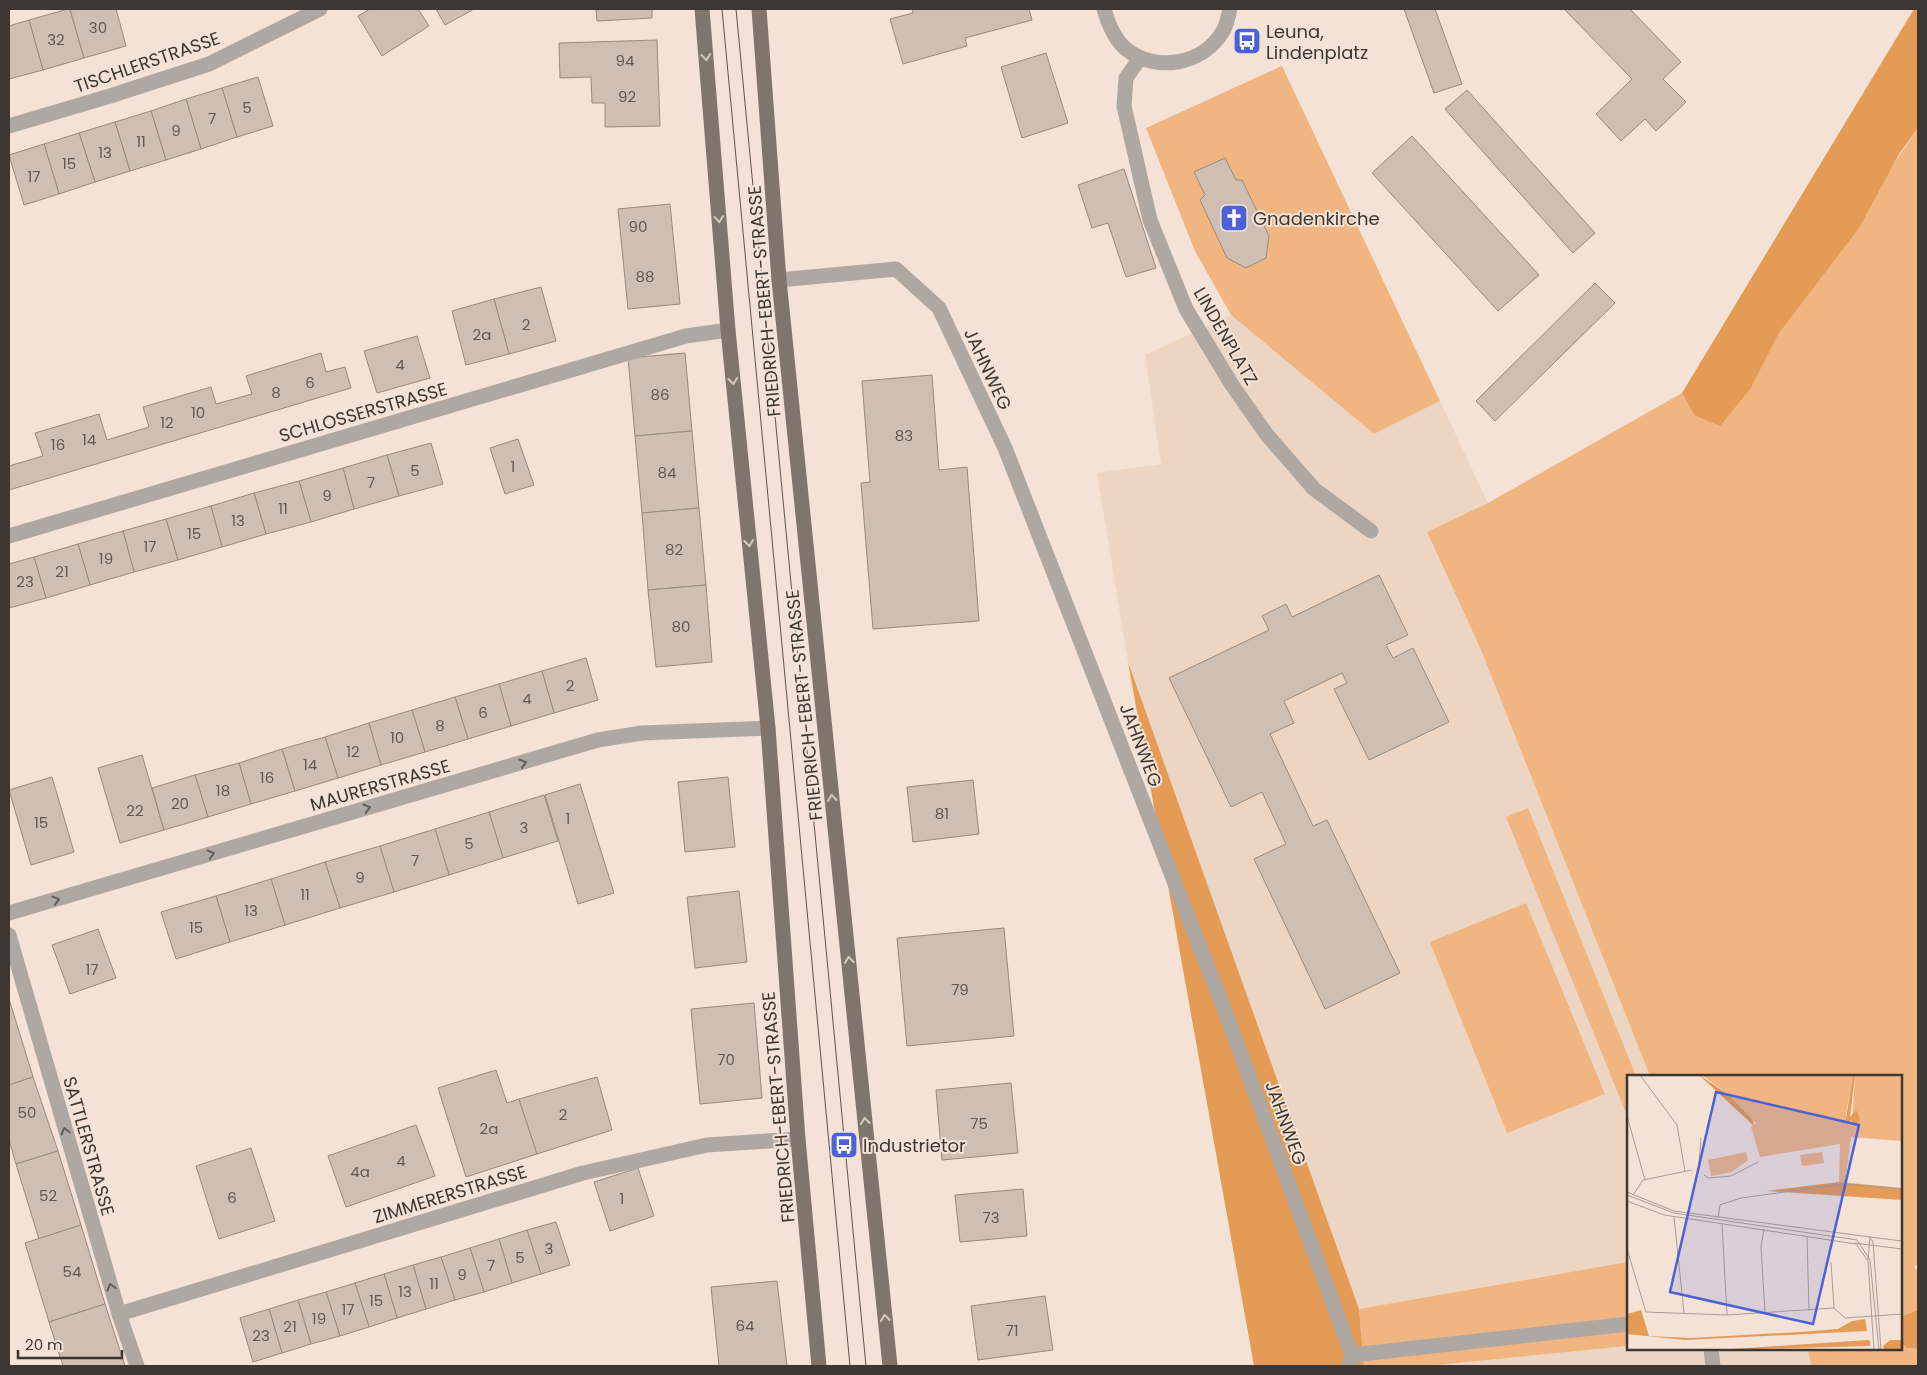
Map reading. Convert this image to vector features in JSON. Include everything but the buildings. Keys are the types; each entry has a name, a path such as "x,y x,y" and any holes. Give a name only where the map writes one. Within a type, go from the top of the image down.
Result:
{"main road":[{"name":"FRIEDRICH-EBERT-STRASSE","path":"702,9 728,330 768,728 798,1139 819,1366"},
{"name":"FRIEDRICH-EBERT-STRASSE","path":"759,9 779,280 890,1366"}],"street":[{"name":"TISCHLERSTRASSE","path":"9,126 209,64 320,9"},
{"path":"1104,9 1109,26 1124,48 1140,58 1164,64 1186,61 1211,47 1224,30 1230,9"},
{"name":"LINDENPLATZ","path":"1140,58 1126,78 1124,106 1150,220 1186,309 1232,385 1267,435 1314,489 1370,531"},
{"name":"JAHNWEG","path":"779,280 896,269 939,308 1005,448 1224,1010 1351,1361"},
{"name":"SCHLOSSERSTRASSE","path":"9,536 686,336 728,330"},
{"name":"MAURERSTRASSE","path":"9,913 598,740 642,733 768,728"},
{"name":"SATTLERSTRASSE","path":"9,935 16,985 137,1366"},
{"name":"ZIMMERERSTRASSE","path":"119,1314 583,1173 707,1145 798,1139"},
{"path":"1351,1361 1627,1324"},
{"path":"1711,1350 1713,1366"}],"shaded area":[{"path":"1914,9 1918,9 1918,128 1899,154 1859,228 1779,333 1751,388 1720,426 1694,415 1682,393"},
{"path":"1282,66 1440,401 1374,434 1231,315 1195,251 1146,128"},
{"path":"1918,128 1918,1264 1914,1267 1918,1271 1918,1310 1902,1316 1902,1075 1650,1075 1481,650 1427,532 1488,503 1682,393 1694,415 1751,388 1779,333"},
{"path":"1231,315 1374,434 1440,401 1488,503 1427,533 1481,650 1650,1075 1627,1075 1627,1262 1359,1309 1128,662 1097,473 1161,464 1145,355"},
{"path":"1128,662 1359,1309 1364,1366 1254,1366"},
{"path":"1528,808 1636,1075 1627,1075 1627,1116 1506,817"},
{"path":"1526,903 1605,1094 1507,1133 1430,942"},
{"path":"1627,1262 1627,1346 1427,1366 1364,1366 1359,1309"},
{"path":"1918,1310 1918,1349 1906,1348 1902,1343 1902,1316"},
{"path":"1902,1343 1906,1348 1918,1349 1918,1366 1811,1366 1808,1350 1902,1350"},
{"path":"1627,1346 1627,1350 1808,1350 1811,1366 1427,1366"}],"tram line":[{"path":"722,9 850,1366"},
{"path":"736,9 866,1366"}],"place":[{"name":"Leuna, Lindenplatz","path":"1247,41"},
{"name":"Gnadenkirche","path":"1234,218"},
{"name":"Industrietor","path":"844,1145"}]}
